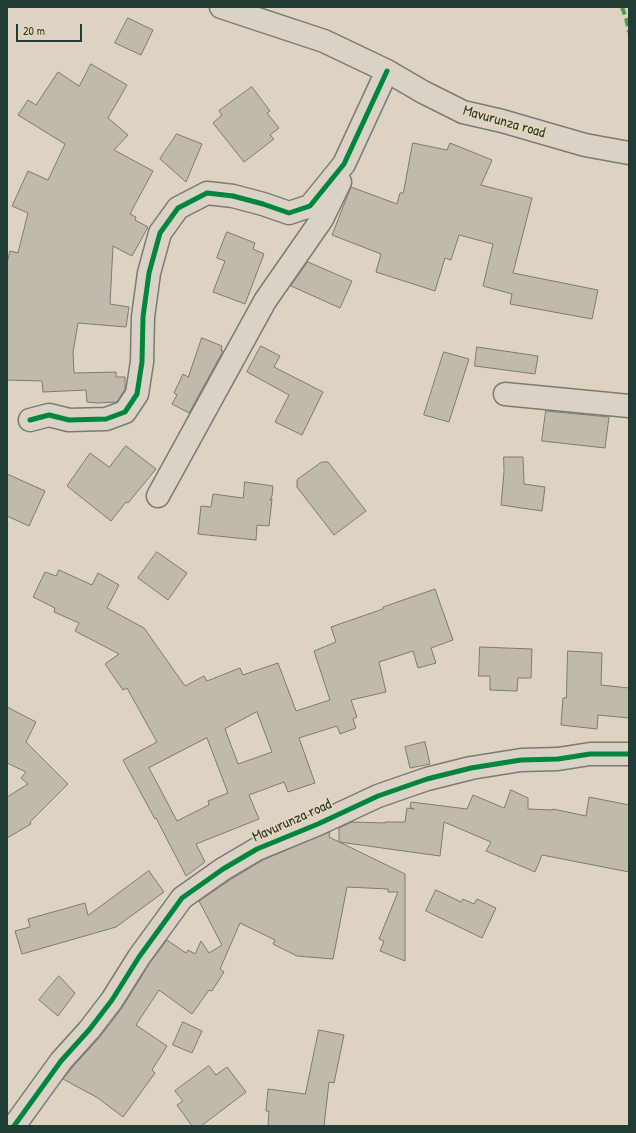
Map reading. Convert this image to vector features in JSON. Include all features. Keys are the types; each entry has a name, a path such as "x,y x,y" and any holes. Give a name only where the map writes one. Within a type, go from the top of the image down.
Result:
{"street":[{"name":"Mavurunza road","path":"221,7 324,41 387,71 423,92 463,112 502,121 585,145 629,153"},
{"path":"30,420 49,416 69,420 106,419 125,412 137,394 142,362 143,317 149,273 156,246 160,233 178,208 207,193 232,196 289,213 310,206 344,164 387,71"},
{"path":"158,496 265,301 322,219 342,179 344,164"},
{"path":"505,394 629,406"},
{"name":"Mavurunza road","path":"14,1126 62,1061 89,1030 112,1000 139,957 182,898 222,870 257,849 318,824 378,796 427,779 471,768 521,760 558,760 590,754 629,754"}],"building":[{"path":"128,18 153,30 141,55 115,43"},
{"path":"91,64 127,85 108,118 128,135 114,150 153,171 130,214 136,217 135,220 148,227 132,256 113,246 110,304 129,307 126,327 78,323 73,352 74,373 116,372 116,377 125,377 125,389 117,402 97,403 87,402 86,390 43,392 42,381 7,380 7,263 10,251 18,253 28,213 12,206 28,171 48,180 65,144 18,115 28,100 36,105 58,72 79,86"},
{"path":"252,87 270,111 267,113 279,128 270,135 274,139 244,162 213,123 222,115 219,111"},
{"path":"177,134 202,144 186,182 160,159"},
{"path":"413,143 447,150 450,143 492,160 481,185 532,198 513,273 598,290 592,319 510,304 512,294 483,286 493,244 459,235 451,260 445,258 435,291 376,272 381,254 332,235 351,187 397,204 400,193 403,193"},
{"path":"227,232 255,243 253,249 264,254 245,304 213,292 225,261 217,258"},
{"path":"308,262 352,281 340,308 291,286"},
{"path":"202,338 222,346 221,351 223,351 189,413 172,404 177,395 174,393 183,374 188,377"},
{"path":"261,346 280,356 274,367 323,392 302,435 275,422 289,395 247,372"},
{"path":"477,347 538,356 535,374 475,366"},
{"path":"444,352 469,359 449,422 424,415"},
{"path":"546,411 609,417 605,448 542,441"},
{"path":"126,446 156,469 111,521 67,486 90,453 109,467"},
{"path":"504,457 523,457 524,484 545,487 542,511 501,505"},
{"path":"322,462 328,462 366,511 334,535 297,487 297,480"},
{"path":"7,474 45,491 29,526 7,516"},
{"path":"245,482 273,486 270,500 272,499 269,526 257,525 256,540 198,534 201,506 211,507 213,494 243,498"},
{"path":"157,552 187,573 168,600 138,578"},
{"path":"59,570 92,585 98,573 119,585 107,608 144,628 185,686 204,676 207,681 240,668 243,675 278,663 296,711 330,700 314,651 336,642 331,627 435,589 453,640 431,648 436,663 418,668 413,651 379,662 386,692 351,700 357,717 353,719 356,728 340,734 337,726 299,738 315,783 288,792 284,782 249,795 259,819 196,844 205,862 186,876 156,818 155,819 123,760 157,742 127,688 123,690 105,664 119,654 75,631 79,623 54,612 55,608 33,597 45,572 56,576","holes":["257,712 272,752 238,764 225,729","207,738 228,793 208,801 209,805 177,821 149,768"]},
{"path":"480,647 532,649 531,678 518,678 517,691 490,690 490,676 479,676"},
{"path":"568,651 602,653 601,685 629,688 629,718 598,715 597,729 561,725 563,698 566,698"},
{"path":"7,707 36,722 26,742 68,784 30,822 31,824 7,838 7,797 28,784 21,778 26,772 7,763"},
{"path":"425,742 430,764 410,768 405,747"},
{"path":"511,790 528,798 528,809 553,809 586,816 589,797 629,805 629,872 542,855 535,872 486,851 491,842 444,822 440,856 339,842 339,828 352,822 405,822 407,808 414,809 410,807 411,802 467,809 473,795 504,808"},
{"path":"330,832 329,837 405,874 405,961 380,951 384,941 379,939 398,892 388,892 388,889 347,887 333,959 297,956 273,944 275,940 240,923 220,969 224,972 212,991 209,990 192,1014 159,990 136,1025 167,1046 152,1070 155,1073 123,1117 98,1098 63,1079 99,1038 122,1008 149,964 167,940 186,953 188,950 195,954 201,941 209,953 222,945 199,901 263,860"},
{"path":"149,871 164,892 116,927 22,954 15,931 30,927 28,919 85,903 88,915"},
{"path":"436,890 461,902 463,899 474,904 477,899 496,908 482,938 426,911"},
{"path":"59,976 75,993 58,1016 39,1000"},
{"path":"183,1022 202,1031 192,1053 173,1045"},
{"path":"319,1030 344,1035 334,1083 329,1082 324,1126 268,1126 269,1111 266,1111 268,1089 305,1094"},
{"path":"209,1066 216,1075 227,1067 246,1092 201,1126 192,1126 177,1105 183,1101 175,1091"}],"marked path":[{"path":"622,7 629,32"}],"cycle path":[{"path":"30,420 49,415 69,420 106,419 125,412 137,394 142,362 143,317 149,273 160,233 178,208 207,193 233,196 289,213 310,206 344,164 387,71"},
{"path":"14,1126 61,1061 89,1030 112,1000 139,957 182,898 223,869 257,849 318,824 378,796 427,779 471,768 521,760 558,759 590,754 629,754"}]}
